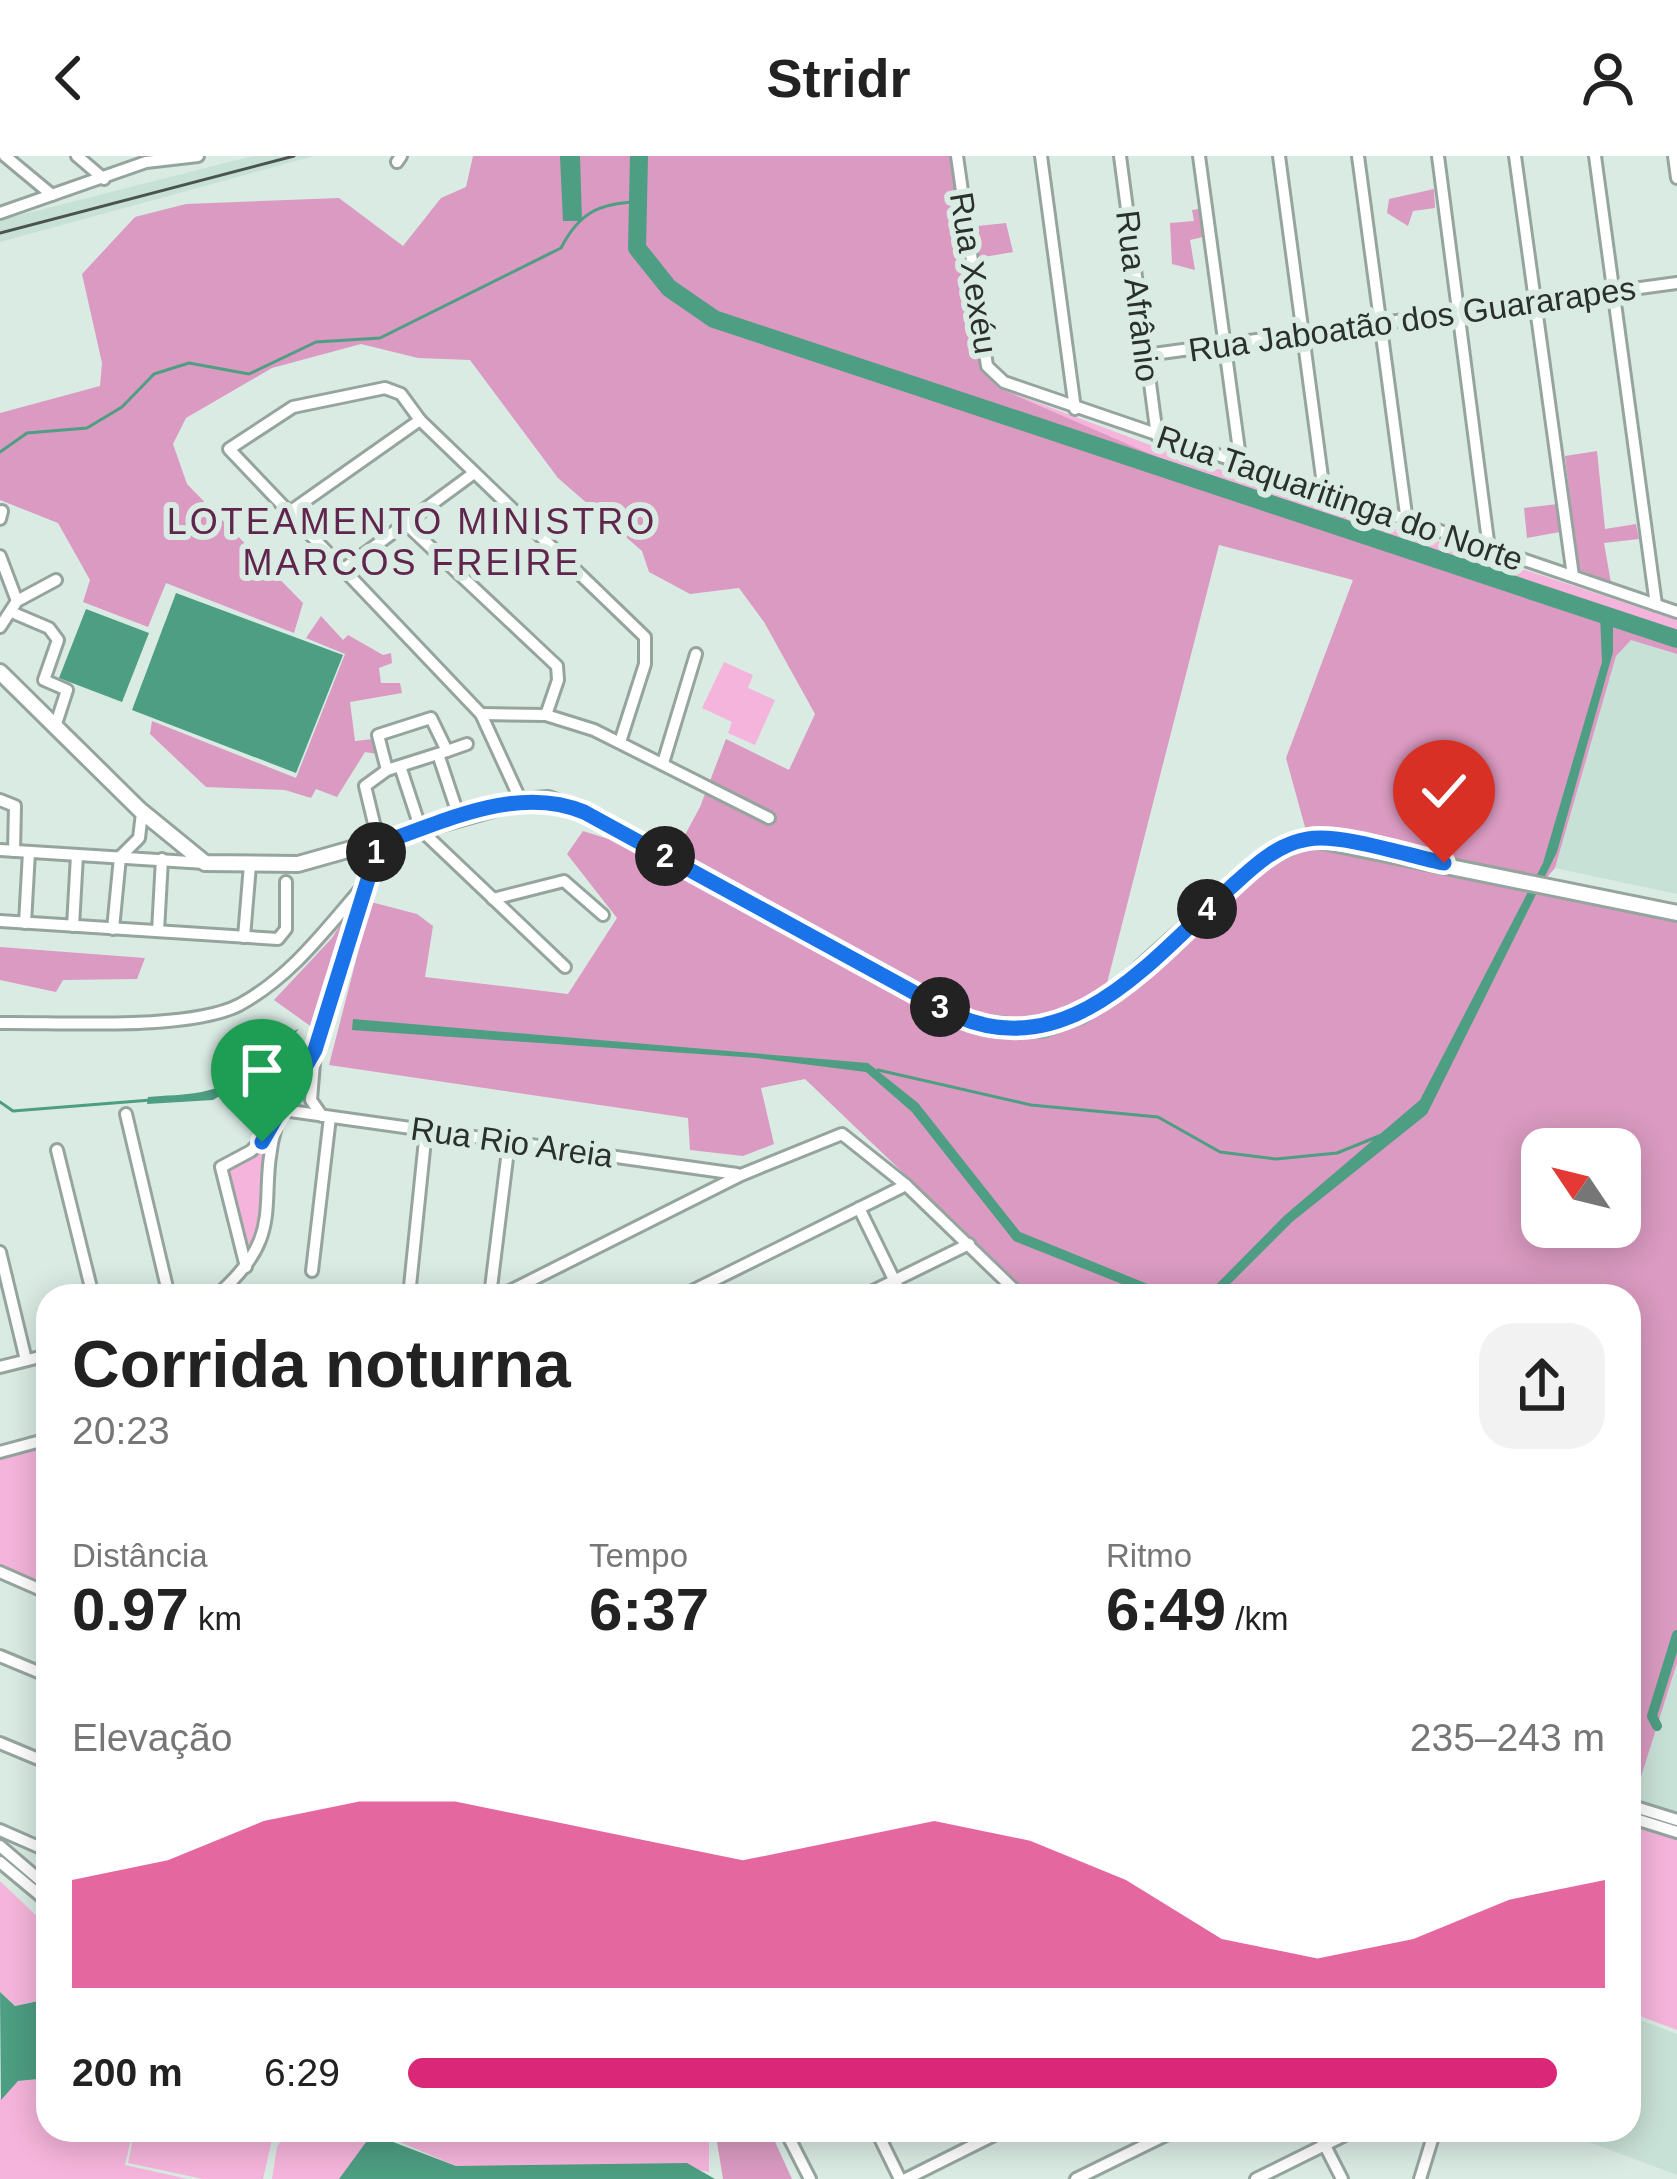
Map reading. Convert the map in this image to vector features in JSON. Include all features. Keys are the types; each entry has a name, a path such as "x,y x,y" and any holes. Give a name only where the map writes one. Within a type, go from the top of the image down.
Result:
{"main road":[{"path":"0,672 140,810 205,863 298,864 521,801 548,799 584,812 957,1016 1015,1031 1059,1024 1095,1006 1258,862 1302,840 1515,876 1677,913"}],"street":[{"path":"5,156 52,195"},
{"path":"77,156 104,178"},
{"path":"0,214 144,159 198,156"},
{"name":"Rua Xexéu","path":"957,156 987,366 1004,382"},
{"path":"1041,156 1075,409"},
{"name":"Rua Afrânio","path":"1120,156 1156,436"},
{"path":"1199,156 1241,465"},
{"path":"1279,156 1324,492"},
{"path":"1358,156 1407,522"},
{"path":"1438,156 1489,549"},
{"path":"1515,156 1573,576"},
{"path":"1595,156 1656,605"},
{"path":"1674,156 1677,178"},
{"name":"Rua Jaboatão dos Guararapes","path":"1146,355 1677,283"},
{"name":"Rua Taquaritinga do Norte","path":"1004,382 1677,612"},
{"path":"521,801 482,714 228,452 293,406 385,388 401,394 420,420 645,637 645,664 620,742"},
{"path":"289,513 420,420"},
{"path":"345,568 474,473"},
{"path":"406,524 557,666 558,680 546,715"},
{"path":"0,556 16,607 49,628 58,640 44,680 67,690 55,727"},
{"path":"0,627 16,607 56,580"},
{"path":"663,763 696,654"},
{"path":"482,714 546,715 620,742 769,818"},
{"path":"459,818 436,723 421,718 378,735 421,830 566,968"},
{"path":"313,1271 326,1116 311,1100 315,1050 379,844 364,791 367,782 393,768 467,744"},
{"path":"6,802 7,851 205,863"},
{"path":"113,928 119,856 139,838 140,810"},
{"path":"26,922 29,852"},
{"path":"73,926 77,855"},
{"path":"158,932 161,859"},
{"path":"244,937 250,866"},
{"path":"0,921 278,939 286,929 286,881"},
{"path":"494,899 564,881 603,915"},
{"path":"0,1023 141,1020 234,1007 285,973 364,884"},
{"path":"246,1267 221,1167 259,1145 276,1125 315,1050"},
{"name":"Rua Rio Areia","path":"283,1110 741,1175"},
{"path":"126,1114 166,1284"},
{"path":"228,1284 246,1267 266,1235 276,1125"},
{"path":"410,1284 426,1130"},
{"path":"524,1284 741,1175 842,1134 906,1184 1009,1284"},
{"path":"491,1284 509,1142"},
{"path":"58,1150 90,1284"},
{"path":"706,1284 906,1184"},
{"path":"859,1208 897,1284"},
{"path":"887,1284 969,1244"},
{"path":"0,1252 26,1360"},
{"path":"0,1366 36,1357"},
{"path":"0,1452 36,1442"},
{"path":"0,1572 36,1588"},
{"path":"0,1656 36,1671"},
{"path":"0,1743 36,1758"},
{"path":"1641,1808 1677,1820"},
{"path":"1641,1821 1677,1832"},
{"path":"0,1830 36,1846"},
{"path":"26,1841 36,1839"},
{"path":"0,1846 36,1877"},
{"path":"0,1862 36,1892"},
{"path":"791,2142 810,2179"},
{"path":"883,2142 903,2179 979,2142"},
{"path":"1076,2179 1152,2142"},
{"path":"1323,2142 1342,2179"},
{"path":"1256,2179 1332,2142"},
{"path":"1420,2179 1431,2142"}],"shaded area":[{"path":"253,156 314,156 0,242 0,220"},
{"path":"473,156 954,156 984,369 999,388 1235,491 1677,639 1677,654 1631,640 1616,656 1555,868 1543,882 1677,912 1677,1663 1641,1777 1641,1284 1019,1284 805,1079 761,1088 774,1144 743,1156 690,1150 688,1118 329,1065 371,902 417,914 433,926 425,977 568,994 617,918 567,854 583,831 672,859 700,807 726,739 789,770 815,714 764,622 739,588 690,594 649,572 642,551 558,478 470,360 418,358 361,344 272,368 186,418 173,444 187,484 303,603 294,633 166,583 148,627 83,602 90,580 58,523 0,500 0,413 100,386 102,363 82,274 135,217 186,204 339,198 403,246 441,198 466,187","holes":["1219,545 1353,580 1286,758 1308,838 1258,862 1086,1010 1106,987"]},
{"path":"560,156 580,156 582,221 563,221"},
{"path":"1434,189 1435,208 1413,211 1408,226 1387,213 1389,199"},
{"path":"1204,208 1207,236 1190,240 1195,270 1172,264 1170,223 1194,221 1192,210"},
{"path":"1006,223 1013,252 978,258 978,226"},
{"path":"999,388 1182,457 1677,620 1677,631 1177,467"},
{"path":"1597,451 1605,529 1636,524 1639,539 1604,543 1611,583 1578,571 1565,456"},
{"path":"1558,504 1560,532 1527,538 1524,508"},
{"path":"176,593 343,655 296,773 132,710"},
{"path":"86,609 149,633 122,702 59,678"},
{"path":"1600,614 1613,618 1613,652 1557,852 1427,1114 1292,1222 1230,1284 1217,1284 1284,1216 1420,1100 1543,863 1602,662"},
{"path":"321,616 343,640 348,635 383,655 391,653 392,663 379,668 381,683 400,683 402,693 350,702 355,741 373,739 377,754 365,752 337,797 316,789 311,798 285,790 206,787 150,734 152,721 296,778 345,654 306,638"},
{"path":"1631,639 1677,654 1677,894 1555,868 1616,656"},
{"path":"724,662 753,675 748,688 775,700 755,745 728,733 732,722 702,708"},
{"path":"358,896 313,1028 274,1000 332,938"},
{"path":"0,947 145,958 137,979 63,980 56,992 0,980"},
{"path":"353,1019 868,1063 918,1103 1020,1232 1148,1284 1122,1284 1014,1241 912,1112 866,1072 757,1058 352,1030"},
{"path":"299,1029 249,1078 213,1100 147,1104 148,1097 225,1085 248,1070 276,1041"},
{"path":"260,1151 267,1185 250,1249 224,1166"},
{"path":"36,1442 36,1588 0,1572 0,1452"},
{"path":"1677,1663 1677,1813 1641,1801 1641,1777"},
{"path":"1641,1826 1677,1838 1677,2030 1641,2016"},
{"path":"0,1881 36,1916 36,2002 15,2006 0,1992"},
{"path":"0,1992 15,2006 36,2002 36,2079 18,2081 1,2100"},
{"path":"1641,2020 1677,2034 1677,2175 1589,2142 1641,2142"},
{"path":"36,2079 36,2142 130,2142 125,2165 188,2179 0,2179 0,2099 18,2081"},
{"path":"132,2142 271,2142 263,2179 203,2179 128,2163"},
{"path":"280,2142 379,2142 339,2179 272,2179"},
{"path":"366,2142 393,2142 456,2166 687,2163 715,2179 339,2179"},
{"path":"400,2142 709,2142 709,2172 663,2164 456,2166"},
{"path":"717,2142 775,2142 792,2179 723,2179"}],"waterway":[{"path":"639,156 637,248 669,288 714,319 1677,639"},
{"path":"0,452 27,433 87,428 122,407 154,374 189,363 249,374 316,342 380,338 561,248 575,226 592,212 637,202"},
{"path":"878,1070 1031,1105 1158,1117 1220,1152 1276,1159 1337,1153 1384,1134"},
{"path":"0,1102 13,1111 151,1100"},
{"path":"1657,1726 1652,1716 1677,1635"}],"tram line":[{"path":"0,233 294,156"}],"district":[{"name":"LOTEAMENTO MINISTRO MARCOS FREIRE","path":"412,542"}],"route":[{"path":"262,1142 276,1125 315,1050 379,844 495,807 548,799 584,812 957,1016 1015,1031 1059,1024 1109,997 1258,862 1302,840 1316,838 1444,863"}]}
